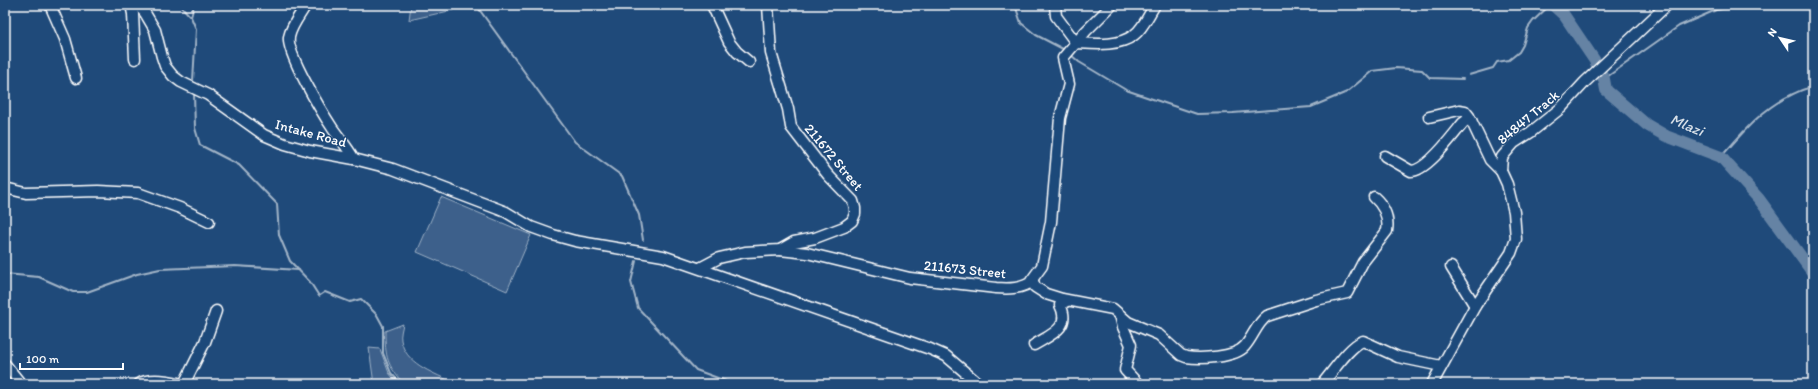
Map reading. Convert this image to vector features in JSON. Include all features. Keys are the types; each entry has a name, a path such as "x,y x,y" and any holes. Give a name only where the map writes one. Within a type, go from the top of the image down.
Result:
{"street":[{"path":"50,5 65,39 76,78"},
{"path":"131,5 133,14 135,59"},
{"name":"Intake Road","path":"138,5 145,13 155,30 165,66 173,76 181,82 208,95 264,135 285,144 310,151 354,159 393,170 506,212 528,225 560,237 663,256 700,268 790,301 930,349 946,356 978,384"},
{"path":"306,5 290,33 289,45 307,84 333,129 346,145 354,159"},
{"path":"712,5 729,42 737,52 749,62"},
{"name":"211672 Street","path":"768,5 771,53 788,109 791,127 828,175 853,201 855,208 852,221 844,227 815,238 794,242 777,250"},
{"path":"1055,5 1056,16 1076,43"},
{"path":"1112,5 1064,55 1063,58 1069,84 1060,124 1051,222 1042,266 1031,281 1033,281 1035,287 1046,294 1067,300 1113,309 1128,322 1159,335 1181,355 1191,358 1220,356 1244,347 1264,318 1271,314 1316,300 1347,294 1363,262 1387,231 1389,225 1385,212 1380,203 1374,197"},
{"path":"1076,43 1113,43 1130,37 1139,29 1155,5"},
{"name":"84847 Track","path":"1501,171 1502,157 1514,143 1531,132 1561,108 1585,82 1667,5"},
{"path":"1429,117 1462,110 1467,113 1490,160 1501,171 1509,188 1514,212 1516,239 1511,253 1475,306 1432,384"},
{"path":"1385,156 1411,171 1416,170 1429,161 1463,123 1467,120 1471,120"},
{"path":"5,188 16,192 32,194 93,191 138,193 180,208 209,222"},
{"path":"700,268 719,258 745,252 777,250"},
{"name":"211673 Street","path":"777,250 813,254 910,278 996,288 1024,287 1033,281"},
{"path":"1451,267 1462,282 1475,306"},
{"path":"1034,345 1062,325 1065,320 1060,305 1067,300"},
{"path":"138,384 144,381 152,380 183,384 203,348 216,311"},
{"path":"1120,316 1123,327 1131,344 1125,370 1138,384"},
{"path":"1322,384 1352,348 1363,341 1398,356 1441,366"},
{"path":"5,364 22,384"}],"shaded area":[{"path":"411,5 471,5 471,6 409,20"},
{"path":"441,197 531,235 507,291 417,252"},
{"path":"403,324 401,340 403,348 408,355 420,366 450,381 446,384 404,384 398,377 388,360 385,331"},
{"path":"369,348 380,349 389,373 398,384 374,384"}],"waterway":[{"path":"180,5 191,17"},
{"path":"193,81 196,29 191,17 194,5"},
{"path":"476,5 575,142 622,176 639,215 643,240"},
{"path":"1015,5 1021,23 1036,35 1063,49"},
{"path":"1469,75 1493,68 1497,62 1509,60 1519,52 1523,45 1528,28 1533,21 1550,5"},
{"name":"Mlazi","path":"1553,5 1564,15 1595,61 1604,79 1606,90 1647,125 1666,136 1721,157 1759,199 1813,273"},
{"path":"1604,79 1679,26 1716,10 1746,5"},
{"path":"1748,5 1783,7 1803,5"},
{"path":"1808,5 1813,5"},
{"path":"1071,55 1079,62 1126,90 1197,114 1233,113 1311,107 1347,92 1372,71 1396,68 1422,70 1430,78 1463,79"},
{"path":"1721,157 1753,122 1771,107 1800,91 1807,88 1813,88"},
{"path":"194,93 195,128 200,145 239,165 277,204 279,235 290,261 310,282 319,296 325,292 350,302 361,299 377,315 383,326 383,353 391,373 401,384"},
{"path":"636,261 631,282 638,308 696,370 734,384"},
{"path":"5,274 39,277 73,292 87,292 137,274 160,269 235,266 299,270"}]}
